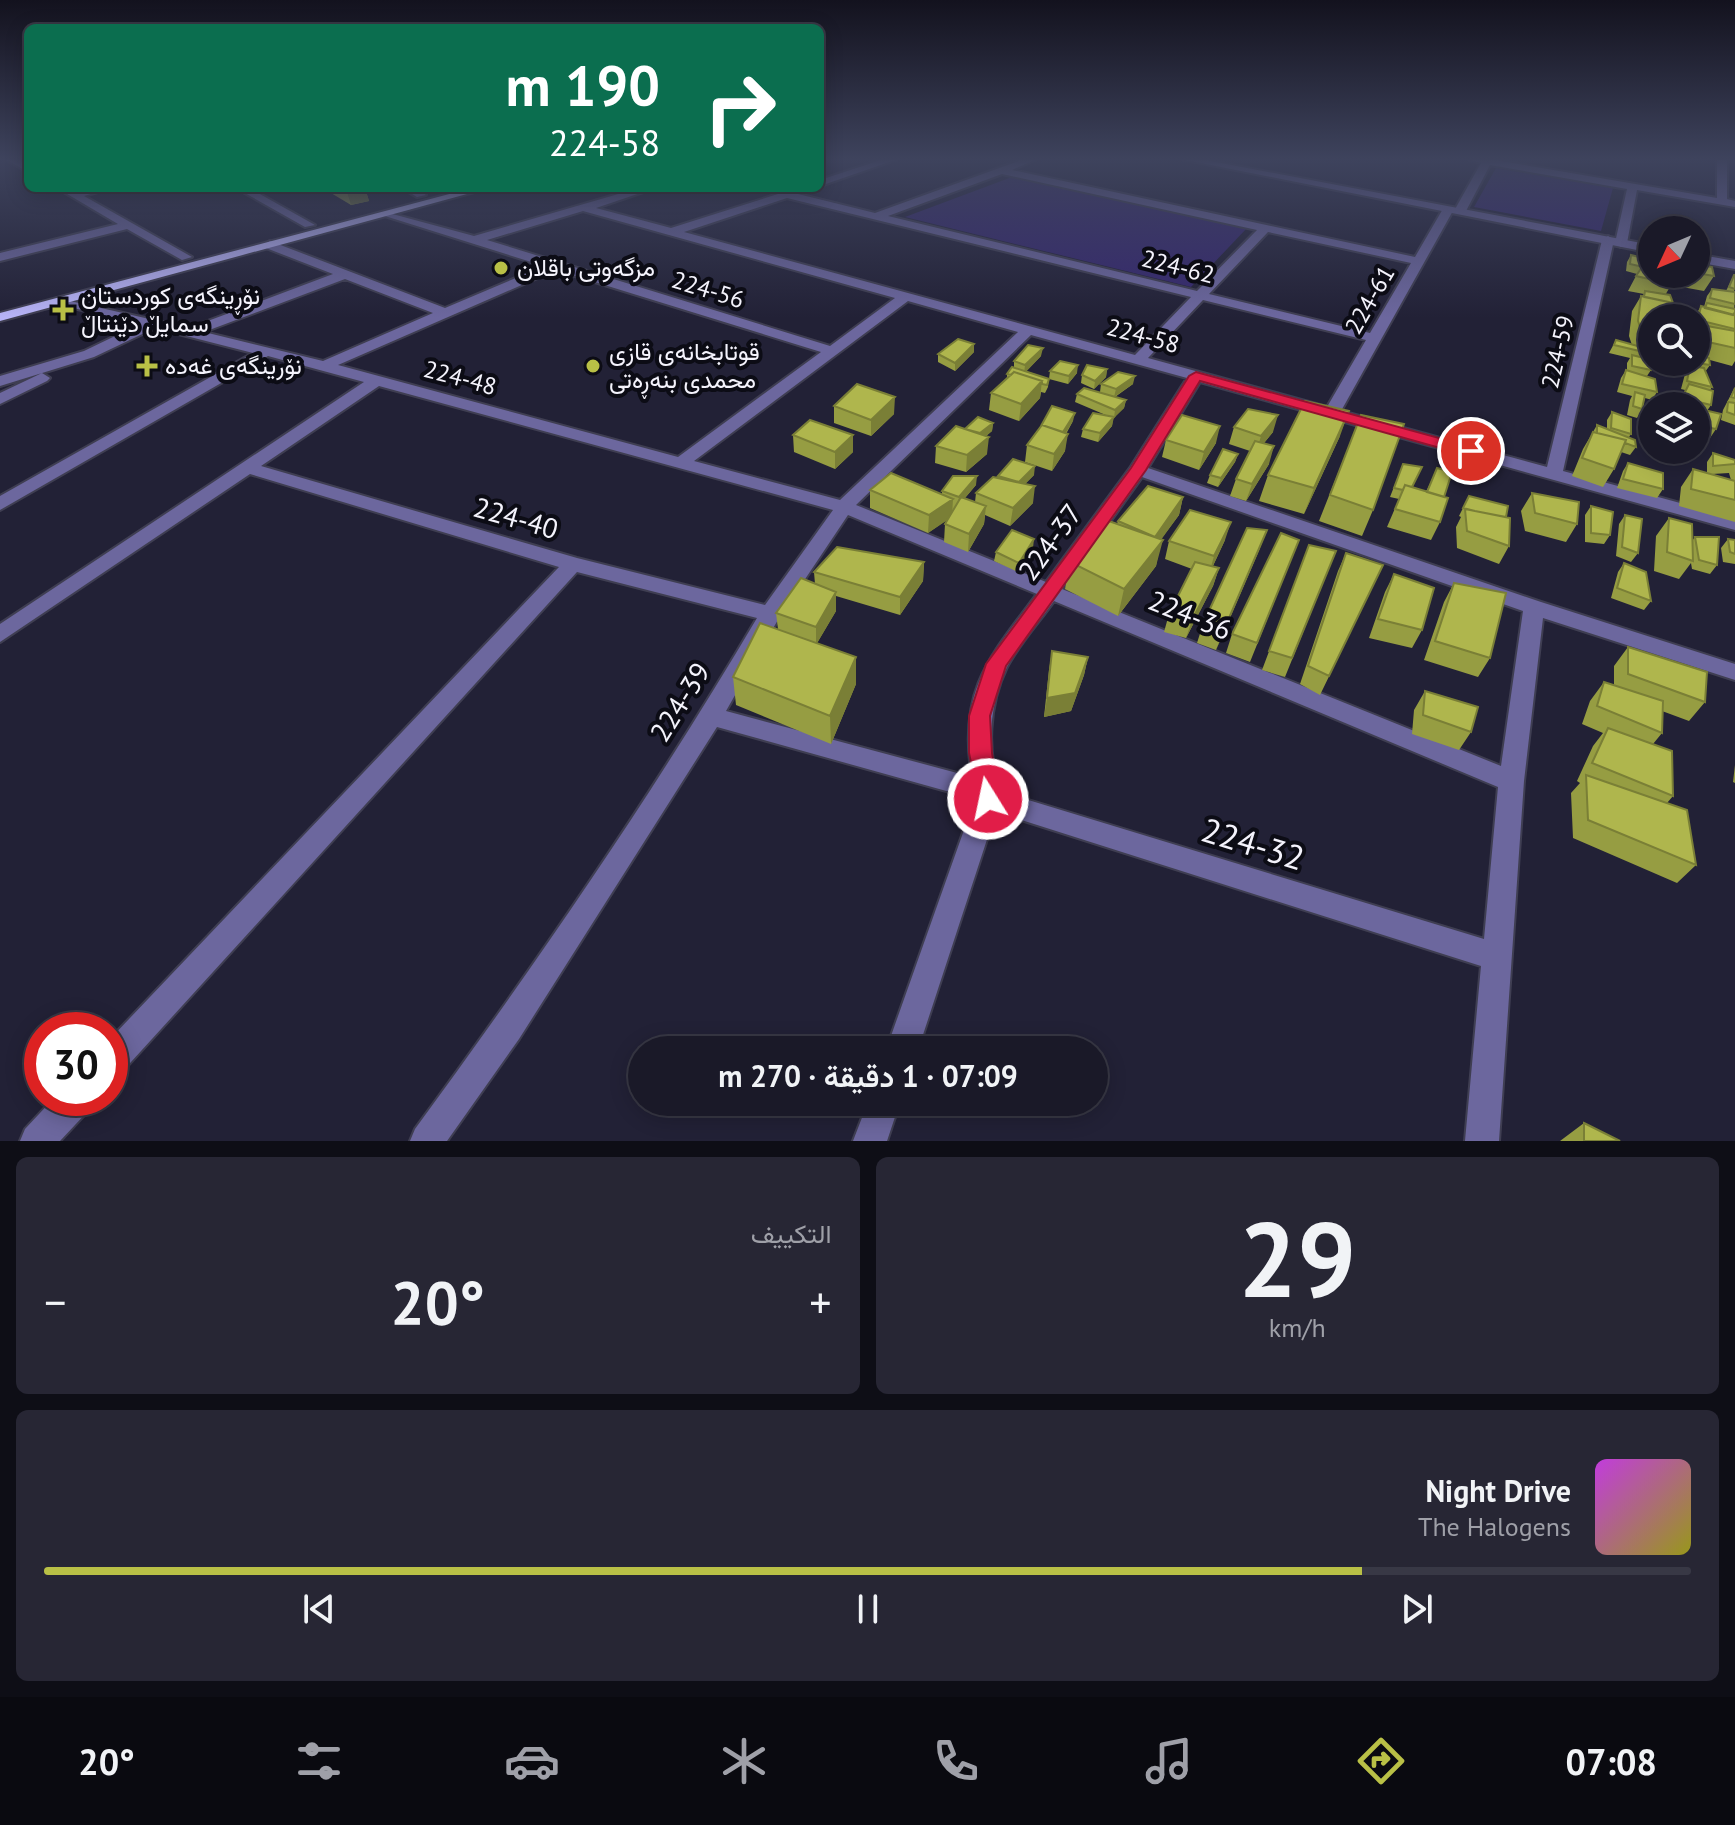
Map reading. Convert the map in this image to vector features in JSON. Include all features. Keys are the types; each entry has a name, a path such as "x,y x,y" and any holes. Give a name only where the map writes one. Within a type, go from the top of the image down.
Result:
{"main road":[{"path":"0,305 357,212"},
{"path":"0,317 395,212"}],"street":[{"path":"106,212 186,257"},
{"path":"286,212 309,225"},
{"path":"475,240 570,212"},
{"name":"224-58","path":"600,212 1735,524"},
{"path":"672,232 731,212"},
{"name":"224-62","path":"861,212 1374,338"},
{"path":"877,216 887,212"},
{"path":"1193,212 1418,261"},
{"name":"224-61","path":"1332,413 1418,261 1452,212"},
{"path":"1465,212 1638,246"},
{"name":"224-59","path":"1554,474 1624,212"},
{"name":"224-56","path":"389,214 832,351"},
{"path":"0,257 129,225"},
{"path":"1138,360 1265,228"},
{"path":"270,245 447,314"},
{"path":"1710,261 1735,265"},
{"path":"324,366 554,266"},
{"path":"189,333 343,275"},
{"path":"682,462 906,296"},
{"name":"224-48","path":"62,301 324,366 844,507"},
{"path":"0,399 150,325"},
{"name":"224-39","path":"427,1141 508,1028 711,716 770,614 844,507 1028,330"},
{"path":"0,504 263,353"},
{"path":"0,381 89,354"},
{"name":"224-37","path":"988,795 980,753 979,716 997,664 1138,470 1196,376"},
{"path":"0,634 377,380"},
{"name":"224-40","path":"248,468 573,564 770,614"},
{"path":"1138,470 1534,607 1735,672"},
{"name":"224-36","path":"844,507 1511,781"},
{"path":"128,1043 573,564"},
{"path":"1482,1141 1511,781 1534,607"},
{"name":"224-32","path":"711,716 988,795 1497,957"},
{"path":"907,1036 988,795"},
{"path":"37,1141 60,1116"},
{"path":"870,1141 879,1116"}],"shaded area":[{"path":"918,212 1174,212 1247,228 1191,287 905,217"},
{"path":"1502,212 1606,212 1601,231"}],"building":[{"path":"1631,255 1638,257 1638,266 1630,264"},
{"path":"1735,275 1735,289 1729,287"},
{"path":"1712,289 1735,292 1735,304 1710,298"},
{"path":"1645,291 1670,295 1673,303 1644,297"},
{"path":"1641,296 1678,304 1640,304"},
{"path":"1707,303 1735,309 1735,312 1733,315 1710,309 1710,304"},
{"path":"1710,308 1735,315 1735,329 1710,323"},
{"path":"1710,327 1735,331 1735,348 1710,342"},
{"path":"958,339 974,344 955,363 938,354"},
{"path":"1616,340 1638,346 1638,351 1614,345"},
{"path":"1028,345 1043,348 1025,365 1014,361"},
{"path":"1632,355 1638,356 1638,367 1632,366"},
{"path":"1060,361 1078,365 1069,376 1050,371"},
{"path":"1087,365 1107,369 1095,381 1082,375"},
{"path":"1012,367 1049,379 1047,385 1014,372 1007,374"},
{"path":"1626,370 1655,379 1657,392 1622,384"},
{"path":"1014,372 1042,381 1021,404 991,393"},
{"path":"1118,372 1135,376 1116,389 1101,384"},
{"path":"1688,376 1707,376 1712,387 1687,381"},
{"path":"857,384 895,397 871,420 834,406"},
{"path":"1689,384 1713,391 1711,405 1710,392 1685,392"},
{"path":"1084,388 1126,400 1115,410 1077,394"},
{"path":"1635,392 1638,393 1638,408 1633,406"},
{"path":"1305,401 1349,411 1314,488 1268,475"},
{"path":"1728,402 1735,403 1735,415 1727,412"},
{"path":"1052,406 1075,413 1063,432 1041,426"},
{"path":"1248,409 1278,415 1261,436 1234,427"},
{"path":"1710,411 1721,414 1716,429 1710,428"},
{"path":"1612,412 1631,419 1631,434 1611,428"},
{"path":"1093,413 1114,417 1100,433 1083,429"},
{"path":"1182,415 1220,426 1204,452 1166,440"},
{"path":"1361,415 1404,424 1373,510 1330,495"},
{"path":"978,417 993,423 980,433 965,429"},
{"path":"810,420 853,435 835,452 793,435"},
{"path":"1042,425 1068,434 1054,454 1027,445"},
{"path":"1597,425 1635,440 1636,447 1625,443 1626,440 1597,433"},
{"path":"956,426 989,437 967,455 936,446"},
{"path":"1593,432 1626,440 1614,469 1582,458"},
{"path":"1255,441 1274,446 1252,484 1236,479"},
{"path":"1223,449 1238,454 1221,478 1210,475"},
{"path":"1713,453 1735,460 1735,464 1713,466"},
{"path":"1013,459 1035,466 1019,482 998,476"},
{"path":"1628,463 1663,473 1663,489 1623,479"},
{"path":"1403,464 1422,467 1412,487 1405,485 1403,490 1394,488"},
{"path":"1437,468 1452,472 1444,497 1427,492"},
{"path":"1693,469 1735,481 1735,500 1691,489"},
{"path":"891,473 953,499 929,515 870,490"},
{"path":"953,476 977,476 959,497 942,491"},
{"path":"993,477 1035,486 1013,508 976,493"},
{"path":"1405,485 1448,498 1440,522 1395,509"},
{"path":"1148,486 1183,497 1155,537 1118,521"},
{"path":"1532,493 1579,502 1577,524 1535,513"},
{"path":"1469,496 1508,506 1506,517 1463,508"},
{"path":"961,497 986,506 969,534 945,524"},
{"path":"1591,506 1613,512 1610,535 1591,533"},
{"path":"1465,509 1510,518 1509,546 1467,531"},
{"path":"1190,510 1231,522 1214,556 1169,541"},
{"path":"1625,515 1642,519 1638,553 1622,547"},
{"path":"1669,518 1692,524 1693,561 1667,552"},
{"path":"1103,519 1163,540 1124,589 1070,562"},
{"path":"1247,528 1267,530 1223,632 1203,624"},
{"path":"1012,530 1034,539 1019,563 996,552"},
{"path":"1281,533 1299,540 1257,643 1232,634"},
{"path":"1695,537 1719,537 1717,565 1699,560"},
{"path":"1728,539 1735,540 1735,554 1730,552"},
{"path":"1309,545 1336,551 1292,658 1269,651"},
{"path":"837,547 924,562 900,597 814,572"},
{"path":"1346,553 1383,565 1329,676 1308,666"},
{"path":"1195,562 1219,568 1192,620 1169,614"},
{"path":"1624,563 1646,572 1651,601 1617,588"},
{"path":"1394,574 1434,588 1422,630 1378,619"},
{"path":"801,578 836,592 816,627 776,613"},
{"path":"1454,583 1506,593 1490,658 1435,641"},
{"path":"760,623 856,657 830,716 733,677"},
{"path":"1628,647 1707,672 1705,702 1628,674"},
{"path":"1052,651 1088,657 1075,693 1047,698"},
{"path":"1604,682 1663,701 1662,733 1597,706"},
{"path":"1425,691 1478,707 1471,732 1423,715"},
{"path":"1608,728 1672,751 1673,796 1592,763"},
{"path":"1586,775 1687,810 1696,865 1588,820"},
{"path":"1584,1123 1620,1141 1584,1141"}],"place":[{"name":"مزگه‌وتی باقلان","path":"501,268"},
{"name":"نۆڕینگەی کوردستان سمایڵ دێنتاڵ","path":"63,310"},
{"name":"نۆرینگەی غەدە","path":"147,366"},
{"name":"قوتابخانەی قازی محمدی بنەڕەتی","path":"593,366"}],"route":[{"path":"988,799 980,753 979,716 997,664 1138,470 1196,376 1471,451"}]}
